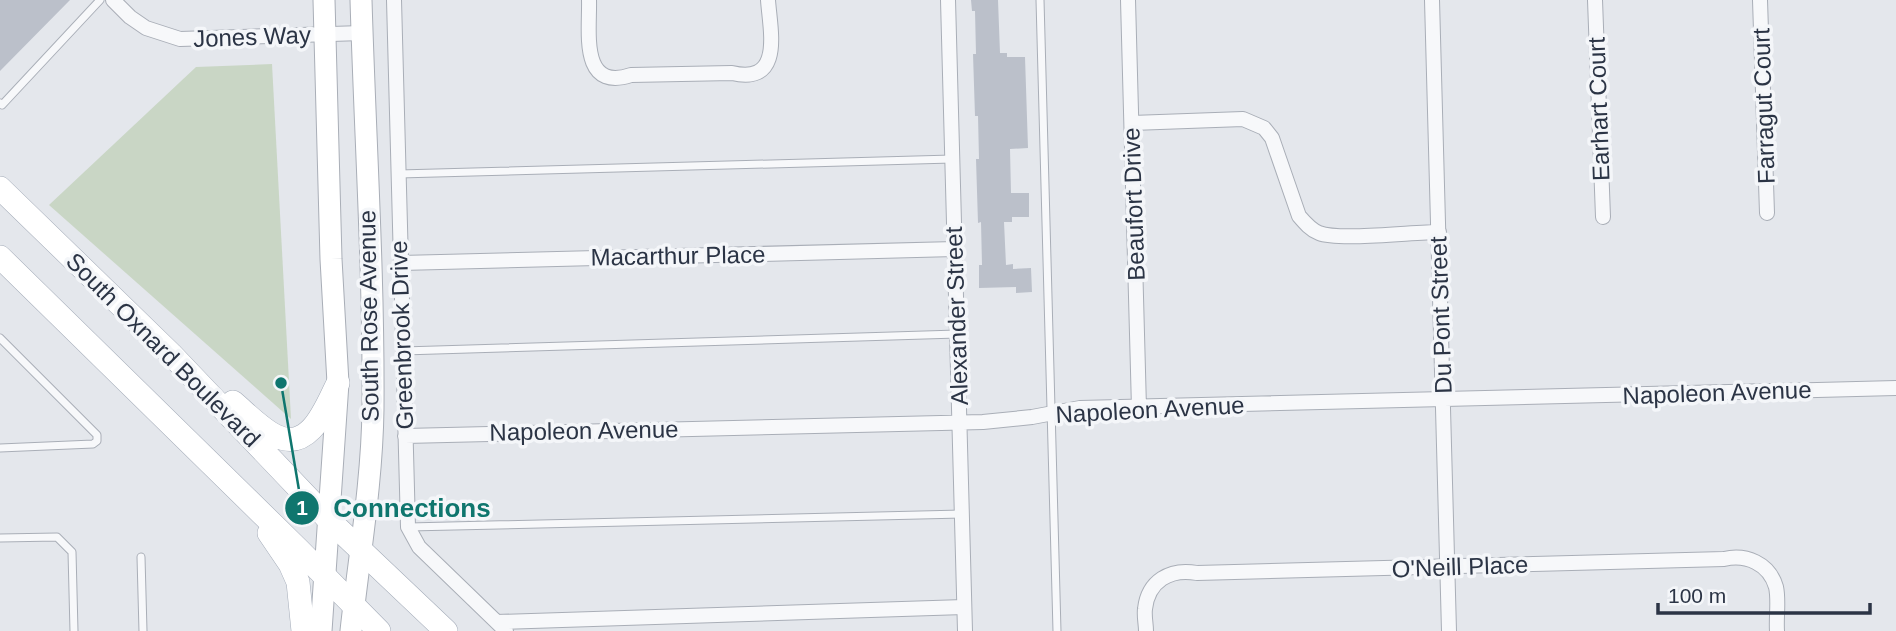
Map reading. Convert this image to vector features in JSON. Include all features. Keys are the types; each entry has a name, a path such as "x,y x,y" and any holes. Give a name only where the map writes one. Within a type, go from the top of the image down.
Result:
{"main road":[{"name":"South Rose Avenue","path":"321,631 338,383 330,245 324,0"},
{"name":"South Rose Avenue","path":"351,631 362,550 373,411 360,0"},
{"name":"South Oxnard Boulevard","path":"0,188 171,354 329,520 446,631"},
{"name":"South Oxnard Boulevard","path":"0,257 379,631"},
{"path":"171,354 276,436 292,439 302,437 314,428 338,383"},
{"path":"243,496 290,565 298,582 303,631"}],"street":[{"name":"Jones Way","path":"113,0 146,28 180,40 362,33"},
{"name":"Greenbrook Drive","path":"394,0 408,527"},
{"path":"589,0 588,51 592,63 599,72 618,79 632,75 751,74 766,65 772,53 768,0"},
{"name":"Alexander Street","path":"948,0 965,631"},
{"name":"Beaufort Drive","path":"1128,0 1139,408"},
{"name":"Du Pont Street","path":"1432,0 1450,631"},
{"name":"Earhart Court","path":"1595,0 1603,217"},
{"name":"Farragut Court","path":"1760,0 1767,213"},
{"path":"1132,123 1243,120 1264,128 1272,138 1299,216 1307,226 1318,233 1340,236 1439,232"},
{"name":"Macarthur Place","path":"401,263 955,249"},
{"name":"Napoleon Avenue","path":"405,436 983,422 1080,408 1896,388"},
{"path":"408,527 419,547 501,626 964,607"},
{"name":"O'Neill Place","path":"1146,631 1147,598 1155,583 1180,572 1448,568 1724,559 1736,556 1746,557 1764,568 1776,588 1777,631"}],"lane":[{"path":"0,103 2,105 100,0"},
{"path":"1040,0 1057,631"},
{"path":"398,174 952,159"},
{"path":"403,351 957,334"},
{"path":"0,338 97,435 97,441 93,444 0,448"},
{"path":"408,527 962,514"},
{"path":"0,538 57,537 65,543 72,552 75,631"},
{"path":"141,557 144,631"}],"green space":[{"path":"272,64 291,419 49,205 196,67"}],"building":[{"path":"0,0 70,0 0,71"},
{"path":"971,0 998,0 1000,53 1007,53 1007,57 1025,57 1028,148 1010,149 1011,193 1029,193 1029,217 1012,217 1012,222 1004,222 1006,265 1013,264 1013,269 1031,268 1032,292 1016,293 1016,287 979,288 979,265 982,265 981,222 978,223 978,116 975,116 973,54 976,54 975,11 972,11"}],"place":[{"name":"Connections","path":"281,383"}]}
